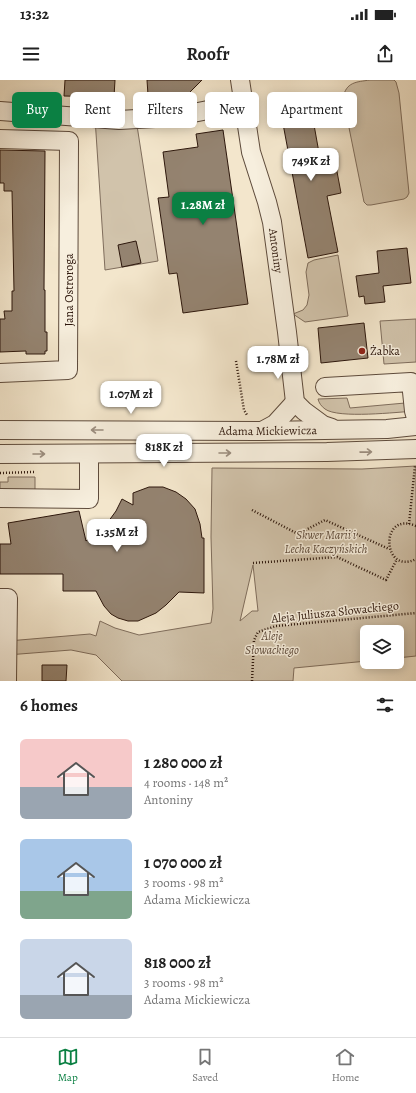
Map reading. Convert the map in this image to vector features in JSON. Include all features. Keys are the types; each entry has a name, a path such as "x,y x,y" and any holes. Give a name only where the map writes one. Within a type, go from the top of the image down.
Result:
{"street":[{"path":"240,80 242,92"},
{"path":"125,120 172,117 205,110"},
{"path":"0,111 70,116"},
{"name":"Jana Ostroroga","path":"0,373 68,370 70,128"},
{"name":"Antoniny","path":"247,128 251,152 272,222 295,402"},
{"path":"0,139 69,141"},
{"path":"271,357 290,355"},
{"path":"325,388 412,382 412,421"},
{"path":"262,431 275,424 295,402 323,425 337,429"},
{"name":"Adama Mickiewicza","path":"0,430 262,431 337,429 412,421"},
{"name":"Adama Mickiewicza","path":"0,454 327,452 415,458"},
{"path":"0,498 90,499 89,454"},
{"path":"4,598 7,681"}],"path":[{"path":"236,361 244,410 248,416"},
{"path":"409,524 415,458"},
{"path":"252,510 298,534 325,520 389,549"},
{"path":"416,526 409,524 397,526 389,536 388,543 389,549 397,559 408,562 416,559"},
{"path":"253,563 337,557 386,580 397,559"},
{"name":"Aleja Juliusza Słowackiego","path":"252,681 254,640 258,632 265,628 416,613"}],"green space":[{"path":"370,80 394,80 396,82 399,93 409,193 404,199 371,205 367,205 364,202 349,128 357,128 357,92 345,92 349,86 356,82"},
{"path":"125,119 133,119 133,128 137,128 158,261 105,270 96,128 125,128"},
{"path":"338,255 348,316 305,322 293,314 303,310 307,305 309,295 306,272 308,263 314,260"},
{"path":"416,319 416,362 384,364 380,321"},
{"path":"347,398 350,408 416,402 416,411 342,414 325,409 320,404 318,399"},
{"path":"416,466 416,656 404,657 404,625 360,625 360,662 294,668 293,681 122,681 96,655 71,650 7,655 8,641 90,634 96,636 100,621 115,628 139,635 211,623 213,609 211,537 212,468 362,469","holes":["253,565 258,611 252,611 240,621"]},
{"path":"8,477 35,477 35,493 17,493 6,489 0,489 0,482 8,482"}],"building":[{"path":"65,80 115,80 114,92 70,92 70,96 64,96"},
{"path":"147,80 202,80 190,92 148,92"},
{"path":"284,128 315,128 321,164 335,161 341,193 327,196 338,252 308,258"},
{"path":"223,130 248,304 183,313 177,273 169,274 158,198 169,197 163,152 198,147 196,134"},
{"path":"0,150 45,151 44,290 47,351 45,351 45,354 26,354 26,351 0,352 0,319 5,319 4,311 12,311 12,291 14,291 12,191 4,191 4,183 0,183"},
{"path":"136,241 141,263 122,267 118,245"},
{"path":"407,248 411,283 383,286 385,302 365,304 364,296 359,297 356,276 379,273 377,251"},
{"path":"364,323 368,358 321,363 318,328"},
{"path":"149,487 163,487 176,492 186,499 195,509 200,524 202,538 204,538 204,593 179,592 156,613 138,621 128,621 111,614 104,606 96,591 63,591 63,574 0,574 0,544 11,544 8,523 79,511 86,541 108,522 122,499 133,505 133,493"},
{"path":"42,665 67,665 66,681 42,681"}],"place":[{"name":"Żabka","path":"362,351"}],"park label":[{"name":"Skwer Marii i Lecha Kaczyńskich","path":"326,542"},
{"name":"Aleje Słowackiego","path":"272,643"}]}
